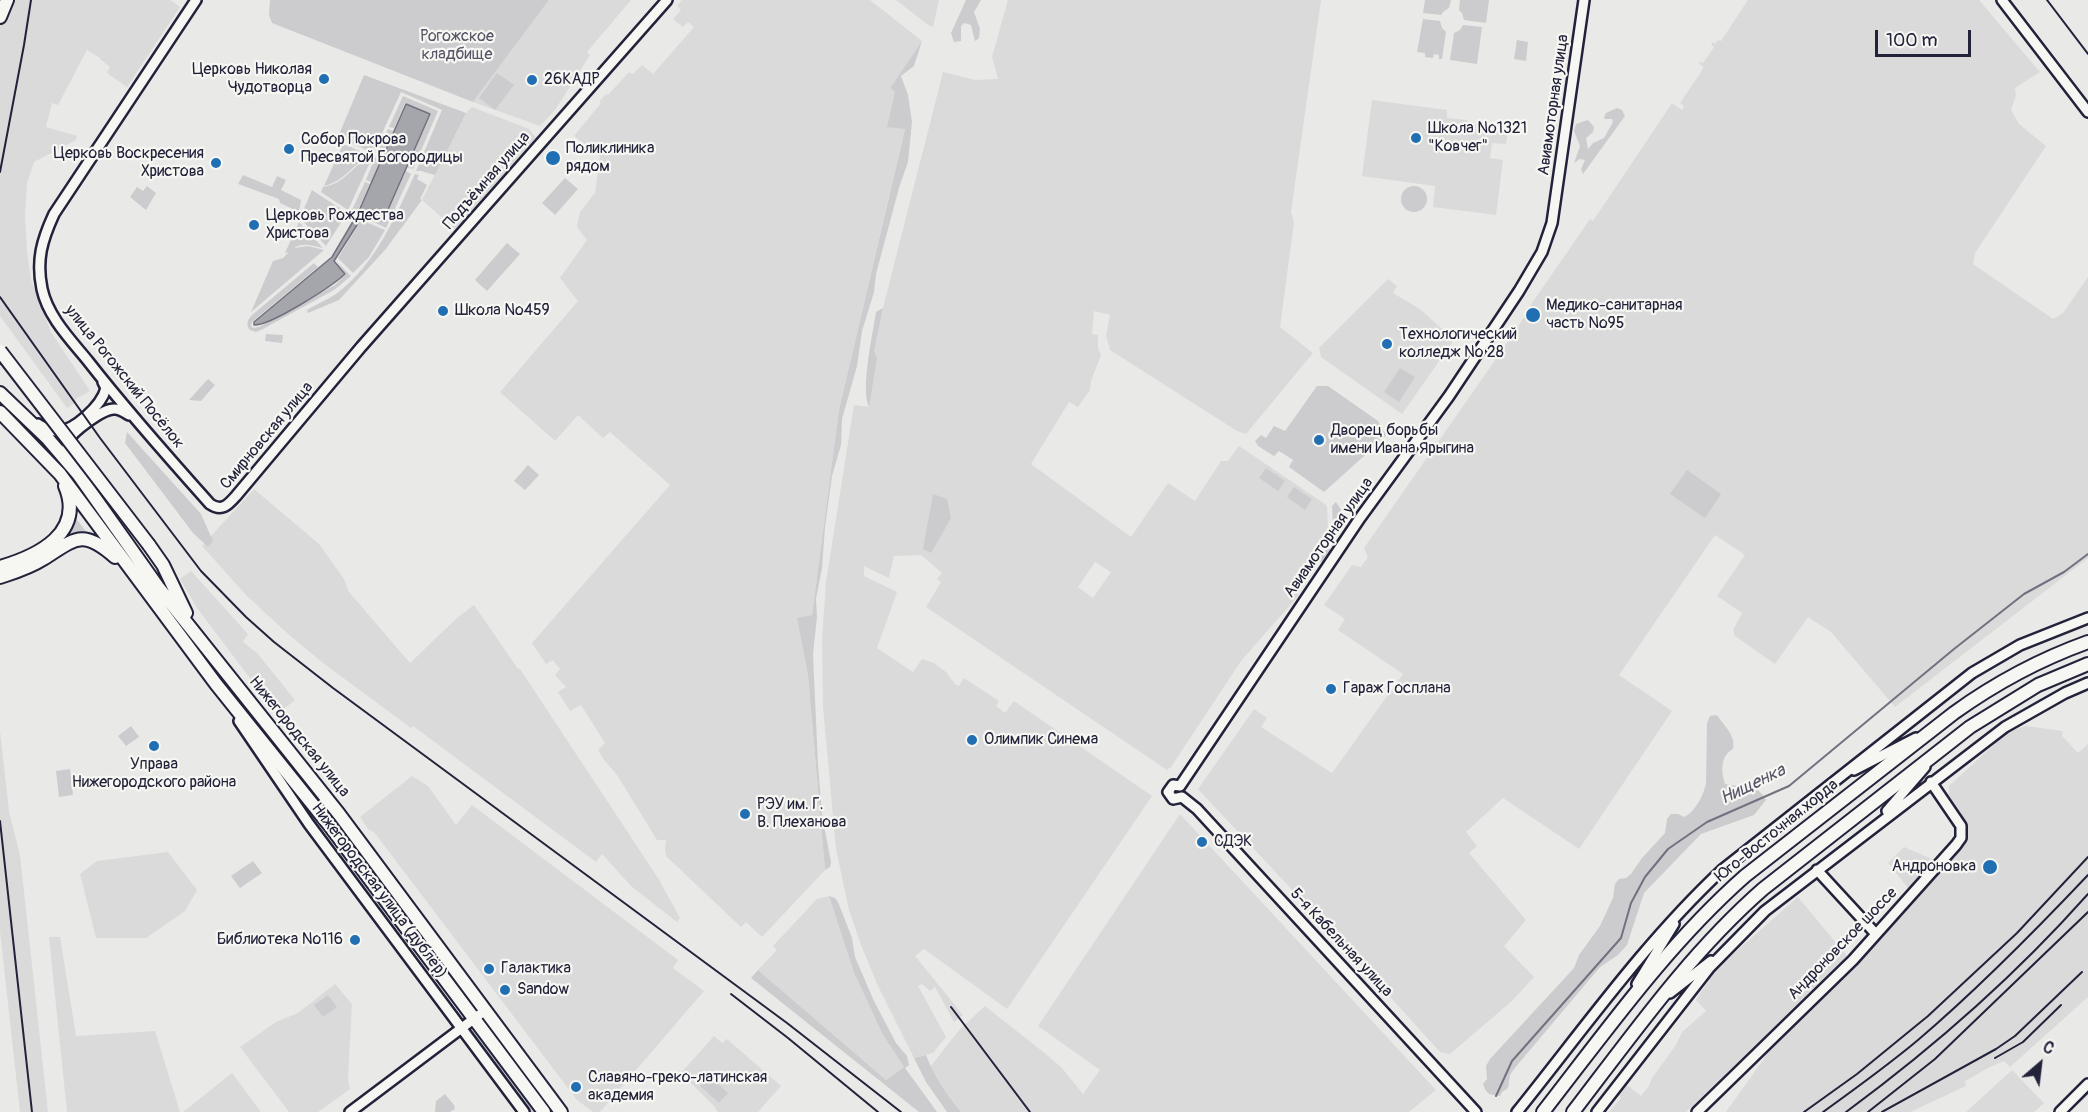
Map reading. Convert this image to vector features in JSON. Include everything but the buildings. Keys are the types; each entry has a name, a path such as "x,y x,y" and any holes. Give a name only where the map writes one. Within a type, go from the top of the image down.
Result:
{"main road":[{"path":"0,17 7,0"},
{"path":"0,351 164,565 184,610 205,645"},
{"name":"Нижегородская улица","path":"0,393 48,439 78,474 158,587 339,814 561,1112"},
{"name":"Нижегородская улица","path":"0,412 60,474 216,684 330,826 544,1112"},
{"path":"0,577 23,570 62,540 71,510 68,493 60,474"},
{"path":"0,567 19,562 62,540 82,539 98,544 114,555 135,577"},
{"name":"Юго-Восточная хорда","path":"1544,1112 1659,963 1714,903 1780,847 1989,688 2029,665 2088,642"},
{"path":"1574,1111 1700,949 1762,889 1970,727 2038,685 2088,664"}],"street":[{"name":"улица Рогожский Посёлок","path":"196,0 54,214 42,241 40,269 46,302 57,322 133,418 210,504 216,508 223,508"},
{"name":"Подъёмная улица","path":"331,383 667,0"},
{"name":"Авиамоторная улица","path":"1182,796 1180,786 1360,518 1449,396 1519,291 1542,252 1552,223 1584,0"},
{"path":"2002,0 2088,112"},
{"path":"21,413 51,431 63,430 96,409 106,388 102,380"},
{"name":"Смирновская улица","path":"223,508 236,496 331,383"},
{"path":"78,474 67,455 69,438 107,410 120,410 133,418"},
{"path":"1517,1112 1653,942 1686,904 1722,870 1972,673 2020,645 2088,618"},
{"path":"1597,1112 1710,967 1766,911 2005,727 2065,693 2088,683"},
{"name":"Нижегородская улица (дублёр)","path":"216,684 309,824 524,1112"},
{"path":"1834,780 1932,730"},
{"path":"1874,826 1938,752"},
{"name":"Андроновское шоссе","path":"1697,1112 1853,960 1960,838 1961,826 1931,782"},
{"name":"5-я Кабельная улица","path":"1182,796 1197,809 1476,1112"},
{"path":"1817,870 1875,933"},
{"path":"1618,1017 1686,904"},
{"path":"1654,1006 1732,944"},
{"path":"350,1112 486,1010"},
{"path":"2060,1112 2088,1084"},
{"path":"1525,1112 1526,1103 1531,1094"}],"shaded area":[{"path":"0,0 170,0 180,7 127,87 107,73 110,67 87,50 58,105 52,103 46,127 77,136 76,140 34,162 27,183 25,215 31,280 51,332 90,391 76,399 76,402 67,408 0,316"},
{"name":"26КАДР","path":"549,0 631,0 587,52 590,55 555,110 540,126 473,102"},
{"path":"682,0 870,0 922,41 890,88 895,92 905,128 839,410 812,615 798,619 808,675 825,870 762,937 746,922 741,927 667,857 666,840 657,840 617,775 604,760 598,750 605,743 581,705 570,711 558,692 566,687 555,675 560,669 553,660 546,664 532,643 670,485 610,432 603,438 578,415 555,441 500,392 578,301 560,278 587,240 577,227 580,212 595,193 600,156 574,136 601,103 599,102 629,72 633,74 642,65 653,74 694,27 688,22 683,27 673,19 681,10 677,6"},
{"path":"896,0 939,0 933,27 928,25"},
{"path":"1008,0 1321,0 1291,212 1294,222 1280,327 1313,353 1246,434 1237,431 1110,350 1106,335 1110,315 1094,311 1092,334 1098,335 1098,348 1101,355 1090,390 1078,407 1069,402 1031,464 1131,537 1168,483 1195,501 1221,461 1228,461 1239,446 1325,504 1328,529 1289,588 1299,595 1241,661 1167,770 926,607 941,582 937,579 942,573 921,555 894,556 889,578 864,566 864,576 897,592 877,648 913,672 922,659 934,663 959,686 964,678 999,701 996,706 1005,713 1014,701 1152,796 1007,1009 924,949 915,956 963,1015 954,1022 935,987 930,991 922,984 918,986 946,1037 933,1053 914,1058 878,986 861,945 849,910 836,849 823,707 822,640 826,582 854,405 869,407 874,352 883,308 943,72 975,80 998,79 992,57","holes":["1095,562 1111,572 1093,598 1078,587"]},
{"path":"1748,0 1979,0 2040,72 2015,88 2016,95 2011,110 2019,124 2046,146 1975,253 1973,264 2053,319 2063,313 2088,277 2088,558 1895,707 1831,632 1808,617 1775,664 1735,636 1733,630 1742,613 1717,596 1745,555 1715,535 1619,675 1672,711 1579,849 1503,798 1466,832 1477,846 1469,853 1526,920 1504,946 1534,977 1513,1000 1450,1054 1440,1052 1198,789 1254,709 1267,718 1261,727 1332,773 1403,674 1338,630 1345,619 1324,605 1352,565 1361,567 1368,557 1364,548 1590,219 1593,221 1672,103 1682,110 1684,106 1680,103 1703,69 1700,62 1703,63 1714,47 1711,44 1713,42 1715,44 1718,40 1721,41"},
{"path":"1372,100 1447,110 1447,118 1467,120 1467,124 1508,129 1506,144 1492,143 1490,158 1503,160 1496,215 1433,207 1435,186 1362,176"},
{"path":"406,104 430,114 383,221 364,214 334,261 345,274 338,280 286,313 262,324 254,325 254,322 332,257 358,213"},
{"path":"472,107 529,129 536,138 456,230 422,200 466,113"},
{"name":"Технологический колледж № 28","path":"1388,279 1397,286 1393,293 1420,309 1454,340 1402,414 1321,357 1319,348"},
{"path":"254,489 319,544 344,579 349,592 410,663 474,605 520,669 658,878 680,918 677,922 631,886 602,854 596,862 413,726 411,728 323,663 246,595 202,546"},
{"path":"191,571 248,634 243,642 257,653 295,700 277,714 197,608 180,579"},
{"path":"2026,726 2063,731 2062,736 2078,753 2088,744 2088,997 2010,1067 2004,1061 1990,1067 1965,1081 1966,1086 1910,1112 1726,1112 1780,1036 1860,962 1891,927 1896,917 1961,845 1968,831 1966,821 1949,795 1949,786 1999,740 2013,730"},
{"path":"0,731 9,811 20,855 48,1112 20,1112 0,931"},
{"path":"412,776 428,786 456,825 472,805 678,960 673,968 704,991 600,1112 593,1112 577,1100 374,832 369,830 360,817"},
{"path":"1180,814 1436,1090 1409,1112 961,1112 930,1067 960,1029 985,1006 1062,1068 1083,1094 1100,1070 1038,1026"},
{"path":"1904,847 1934,860 1908,888 1888,863"},
{"path":"168,852 197,890 185,911 146,938 96,938 80,874 97,861"},
{"path":"829,896 854,973 883,1035 904,1067 886,1080 758,970 777,950 773,946 817,899"},
{"path":"1798,897 1847,956 1686,1112 1609,1112 1621,1098 1618,1094 1627,1085 1641,1096 1676,1045 1682,1032 1706,1011 1696,1000 1716,969"},
{"path":"49,937 60,937 76,1036 155,1031 180,1112 67,1112"},
{"path":"335,984 352,1004 348,1079 350,1089 318,1112 289,1112 240,1047 276,1022 298,1013"},
{"path":"714,1036 722,1043 727,1039 781,1086 758,1112 718,1112 681,1073"},
{"path":"2012,1070 2044,1103 2034,1112 1966,1112"},
{"path":"232,1073 261,1112 183,1112"}],"green space":[{"name":"Рогожское кладбище","path":"270,0 549,0 473,102 272,23 269,15"},
{"path":"966,0 981,0 974,12 980,29 979,38 975,41 971,25 964,23 961,26 961,41 954,42 951,33"},
{"path":"1425,0 1451,0 1449,8 1441,15 1423,13"},
{"path":"1460,0 1489,0 1486,23 1464,20 1459,10"},
{"path":"1423,19 1440,21 1446,32 1442,59 1439,59 1439,55 1434,54 1433,58 1425,57 1425,53 1417,52"},
{"path":"1463,25 1482,27 1477,64 1450,60 1454,33"},
{"path":"1517,40 1528,42 1526,61 1514,59"},
{"path":"922,41 914,66 901,76 908,95 912,122 908,162 876,274 874,292 862,331 857,366 842,419 841,445 832,476 822,568 816,599 817,617 813,654 818,764 822,815 831,862 830,867 825,870 808,675 797,618 812,615 839,410 905,129 887,127 895,92 890,88"},
{"path":"497,73 514,85 495,110 479,98"},
{"path":"364,75 466,113 435,175 416,171 442,110 401,92 373,153 338,137"},
{"path":"403,96 438,111 413,169 407,167 431,114 405,103 394,128 389,127"},
{"path":"1617,108 1622,110 1625,116 1583,174 1581,169 1585,160 1580,159 1574,163 1580,146 1574,131 1576,124 1588,120 1594,127 1593,132 1586,138 1588,149 1593,143 1604,138 1613,122 1612,119 1604,117 1606,113"},
{"path":"388,129 393,131 382,156 377,154"},
{"path":"343,144 371,156 332,184 324,186"},
{"path":"375,157 381,160 371,182 366,180"},
{"path":"372,158 348,210 321,192 323,187 339,181 365,160"},
{"path":"406,171 411,174 386,228 363,217 364,215 383,222"},
{"path":"415,174 419,175 417,179 427,185 420,199 422,200 385,250 339,300 308,313 307,310 336,294 362,269 383,239"},
{"path":"243,175 272,187 277,176 286,180 281,190 301,200 299,212 280,203 279,199 238,184"},
{"path":"565,178 578,189 555,215 542,203"},
{"path":"365,182 370,184 356,214 351,212"},
{"path":"147,186 156,193 146,210 130,197 137,187 143,191"},
{"path":"1414,186 1423,190 1427,199 1423,208 1414,212 1405,208 1401,199 1405,190"},
{"path":"312,190 347,213 326,246 300,218"},
{"path":"361,220 385,230 369,257 353,273 338,258"},
{"path":"299,222 323,248 304,245 294,248 308,246 324,250 251,312 273,261 283,258 289,252 285,253"},
{"path":"507,243 520,254 487,291 475,280"},
{"path":"336,261 351,276 334,290 261,330 256,332 250,330 247,323 251,316 314,263 318,267 252,322 251,326 259,327 335,285 346,274"},
{"path":"883,308 874,352 877,358 869,407 866,388 868,361 876,312"},
{"path":"266,334 283,335 282,343 265,341"},
{"path":"1400,368 1415,377 1399,402 1384,392"},
{"path":"208,379 215,385 201,401 189,400"},
{"name":"Дворец борьбы имени Ивана Ярыгина","path":"1317,386 1328,386 1378,421 1383,431 1388,432 1324,492 1289,467 1293,460 1279,451 1274,456 1258,446 1255,441 1261,435 1266,438 1274,426 1285,431"},
{"path":"127,432 201,514 213,541 208,547 193,533 125,443"},
{"path":"528,465 539,475 525,490 514,481"},
{"path":"1266,468 1285,481 1278,491 1259,478"},
{"path":"1687,470 1721,494 1705,518 1670,494"},
{"path":"1294,487 1312,499 1305,510 1287,497"},
{"path":"933,494 947,499 951,518 931,553 923,549"},
{"path":"1336,502 1343,513 1333,527 1332,506"},
{"path":"74,516 88,534 63,539"},
{"path":"1325,546 1333,551 1325,563 1315,560"},
{"path":"1717,715 1733,739 1733,749 1726,756 1723,765 1725,784 1752,787 1766,800 1754,815 1701,834 1644,893 1627,945 1618,955 1600,967 1514,1069 1510,1075 1508,1088 1500,1096 1489,1093 1483,1084 1487,1079 1486,1066 1490,1059 1574,968 1579,955 1600,926 1613,898 1615,884 1619,879 1631,874 1665,833 1667,819 1671,814 1684,817 1698,803 1706,784 1707,723 1710,716"},
{"path":"131,726 139,737 126,746 118,736"},
{"path":"70,769 73,795 59,797 56,771"},
{"path":"253,861 262,873 240,888 231,876"},
{"path":"829,896 838,902 852,938 855,957 874,1001 896,1043 907,1056 909,1065 905,1068 937,1112 919,1112 751,978 758,970 886,1080 904,1067 883,1035 854,973"},
{"path":"328,995 337,1007 323,1017 314,1005"},
{"path":"473,1029 536,1112 530,1112 471,1033"},
{"path":"926,1055 941,1085 961,1112 947,1112 926,1082 914,1058"},
{"path":"709,1076 728,1093 719,1103 700,1086"},
{"path":"445,1094 455,1109 450,1112 435,1112 436,1101"}],"waterway":[{"name":"Нищенка","path":"1496,1096 1512,1061 1621,938 1631,903 1645,877 1668,849 1707,822 1789,786 2024,594 2064,572 2088,554"}],"railway":[{"path":"0,172 31,0"},
{"path":"2047,0 2088,54"},
{"path":"0,297 100,438 201,571 246,617 333,688 787,1023 901,1112"},
{"path":"0,821 32,1112"},
{"path":"1804,1112 1857,1074 1928,1016 2017,933 2088,857"},
{"path":"1823,1112 1895,1059 1940,1021 2005,960 2088,875"},
{"path":"1846,1112 1942,1036 2003,982 2088,894"},
{"path":"1868,1112 1935,1059 2088,912"},
{"path":"1882,1112 1996,1049 2015,1036 2082,972"},
{"path":"731,994 878,1112"},
{"path":"1995,1058 2023,1042 2061,1005"},
{"path":"951,1007 1030,1112"}],"place":[{"name":"Церковь Николая Чудотворца","path":"324,79"},
{"name":"26КАДР","path":"532,80"},
{"name":"Школа №1321 \"Ковчег\"","path":"1416,138"},
{"name":"Собор Покрова Пресвятой Богородицы","path":"289,149"},
{"name":"Поликлиника рядом","path":"553,158"},
{"name":"Церковь Воскресения Христова","path":"216,163"},
{"name":"Церковь Рождества Христова","path":"254,225"},
{"name":"Школа №459","path":"443,311"},
{"name":"Медико-санитарная часть №95","path":"1533,315"},
{"name":"Технологический колледж № 28","path":"1387,344"},
{"name":"Дворец борьбы имени Ивана Ярыгина","path":"1319,440"},
{"name":"Гараж Госплана","path":"1331,689"},
{"name":"Олимпик Синема","path":"972,740"},
{"name":"Управа Нижегородского района","path":"154,746"},
{"name":"РЭУ им. Г. В. Плеханова","path":"745,814"},
{"name":"СДЭК","path":"1202,842"},
{"name":"Андроновка","path":"1990,867"},
{"name":"Библиотека №116","path":"355,940"},
{"name":"Галактика","path":"489,969"},
{"name":"Sandow","path":"505,990"},
{"name":"Славяно-греко-латинская академия","path":"576,1087"}]}
